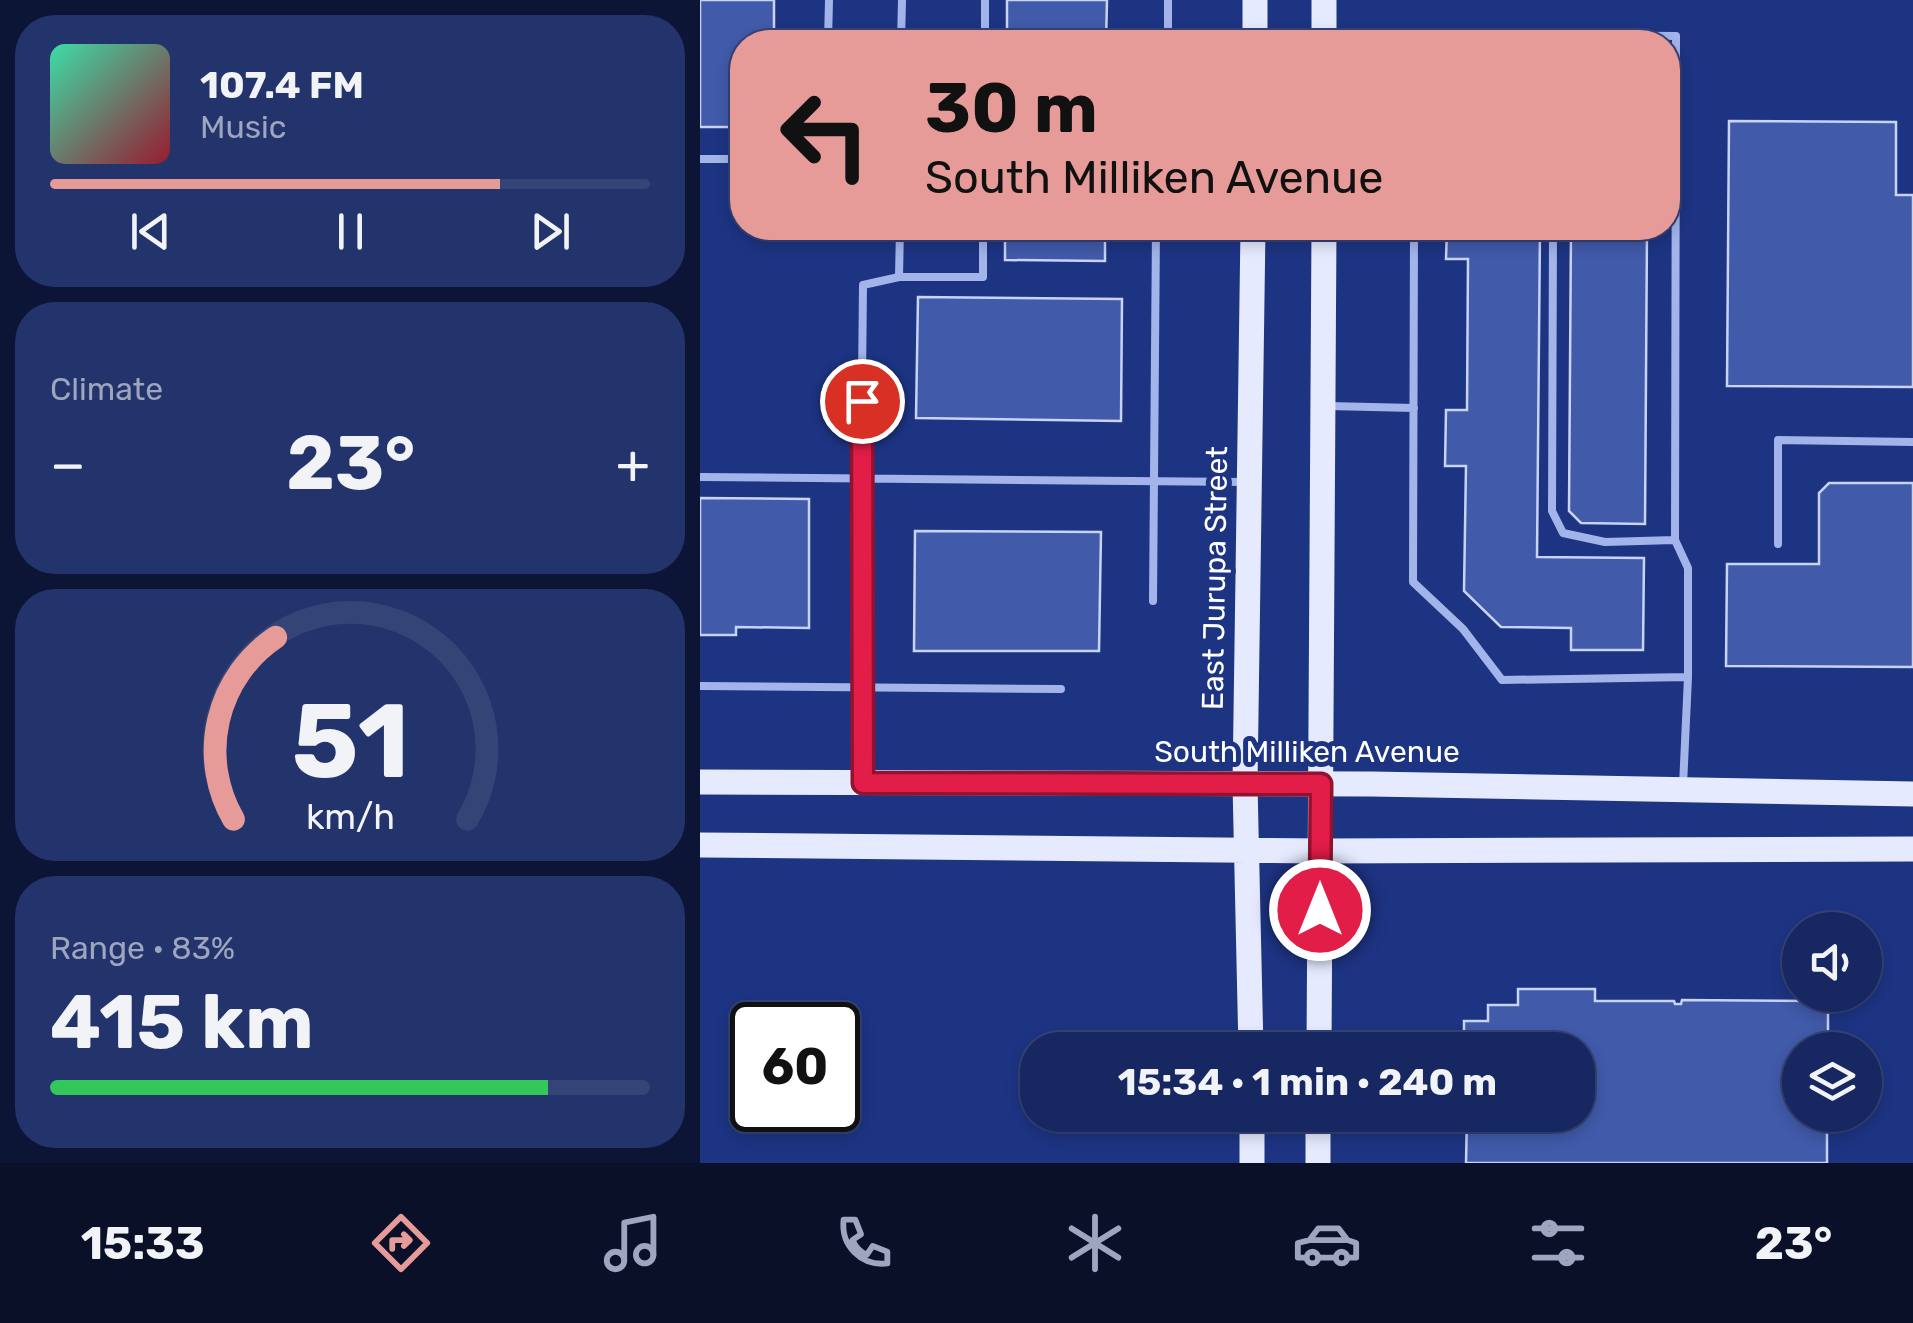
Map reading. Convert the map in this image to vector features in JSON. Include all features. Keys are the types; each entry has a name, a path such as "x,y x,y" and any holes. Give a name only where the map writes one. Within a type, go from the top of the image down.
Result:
{"main road":[{"path":"1255,0 1255,30"},
{"path":"1324,0 1324,30"},
{"name":"East Jurupa Street","path":"1251,1032 1245,784 1253,240"},
{"path":"1318,1032 1324,240"},
{"name":"South Milliken Avenue","path":"700,782 1321,784 1913,794"},
{"path":"700,845 1247,850 1913,849"},
{"path":"1252,1132 1252,1163"},
{"path":"1318,1132 1318,1163"}],"lane":[{"path":"828,0 828,30"},
{"path":"902,0 902,30"},
{"path":"985,0 985,30"},
{"path":"1168,0 1168,30"},
{"path":"700,159 730,159"},
{"path":"899,277 900,240"},
{"path":"863,783 863,285 899,277 983,277 983,240"},
{"path":"1153,601 1156,240"},
{"path":"1414,240 1412,582 1463,629 1502,680 1688,677"},
{"path":"1553,240 1552,511 1562,533 1605,542 1674,540"},
{"path":"1675,240 1674,540 1688,568 1682,790"},
{"path":"1324,406 1414,408"},
{"path":"1778,544 1778,440 1913,442"},
{"path":"700,477 1249,482"},
{"path":"700,686 1061,689"}],"building":[{"path":"700,0 774,0 774,30 730,30 730,127 700,127"},
{"path":"1007,0 1107,0 1106,30 1007,30"},
{"path":"1729,121 1896,122 1896,195 1913,195 1913,387 1727,386"},
{"path":"1005,240 1105,240 1105,261 1005,260"},
{"path":"1447,240 1540,240 1537,557 1644,558 1643,650 1571,650 1571,628 1501,627 1464,591 1466,466 1445,466 1446,410 1467,410 1468,259 1446,259"},
{"path":"1571,240 1647,240 1645,524 1581,523 1569,511"},
{"path":"918,297 1122,299 1121,421 916,418"},
{"path":"1829,483 1913,483 1913,667 1726,666 1727,564 1819,564 1819,493"},
{"path":"700,498 809,499 809,628 736,627 736,635 700,635"},
{"path":"915,531 1101,532 1099,651 914,651"},
{"path":"1518,989 1595,989 1595,1001 1681,1004 1682,1000 1782,1001 1782,1012 1828,1012 1828,1032 1782,1032 1782,1132 1827,1132 1827,1163 1466,1163 1467,1132 1595,1132 1595,1032 1464,1032 1464,1021 1488,1021 1488,1005 1518,1005"}],"route":[{"path":"862,401 863,783 1321,784 1320,910"}]}
